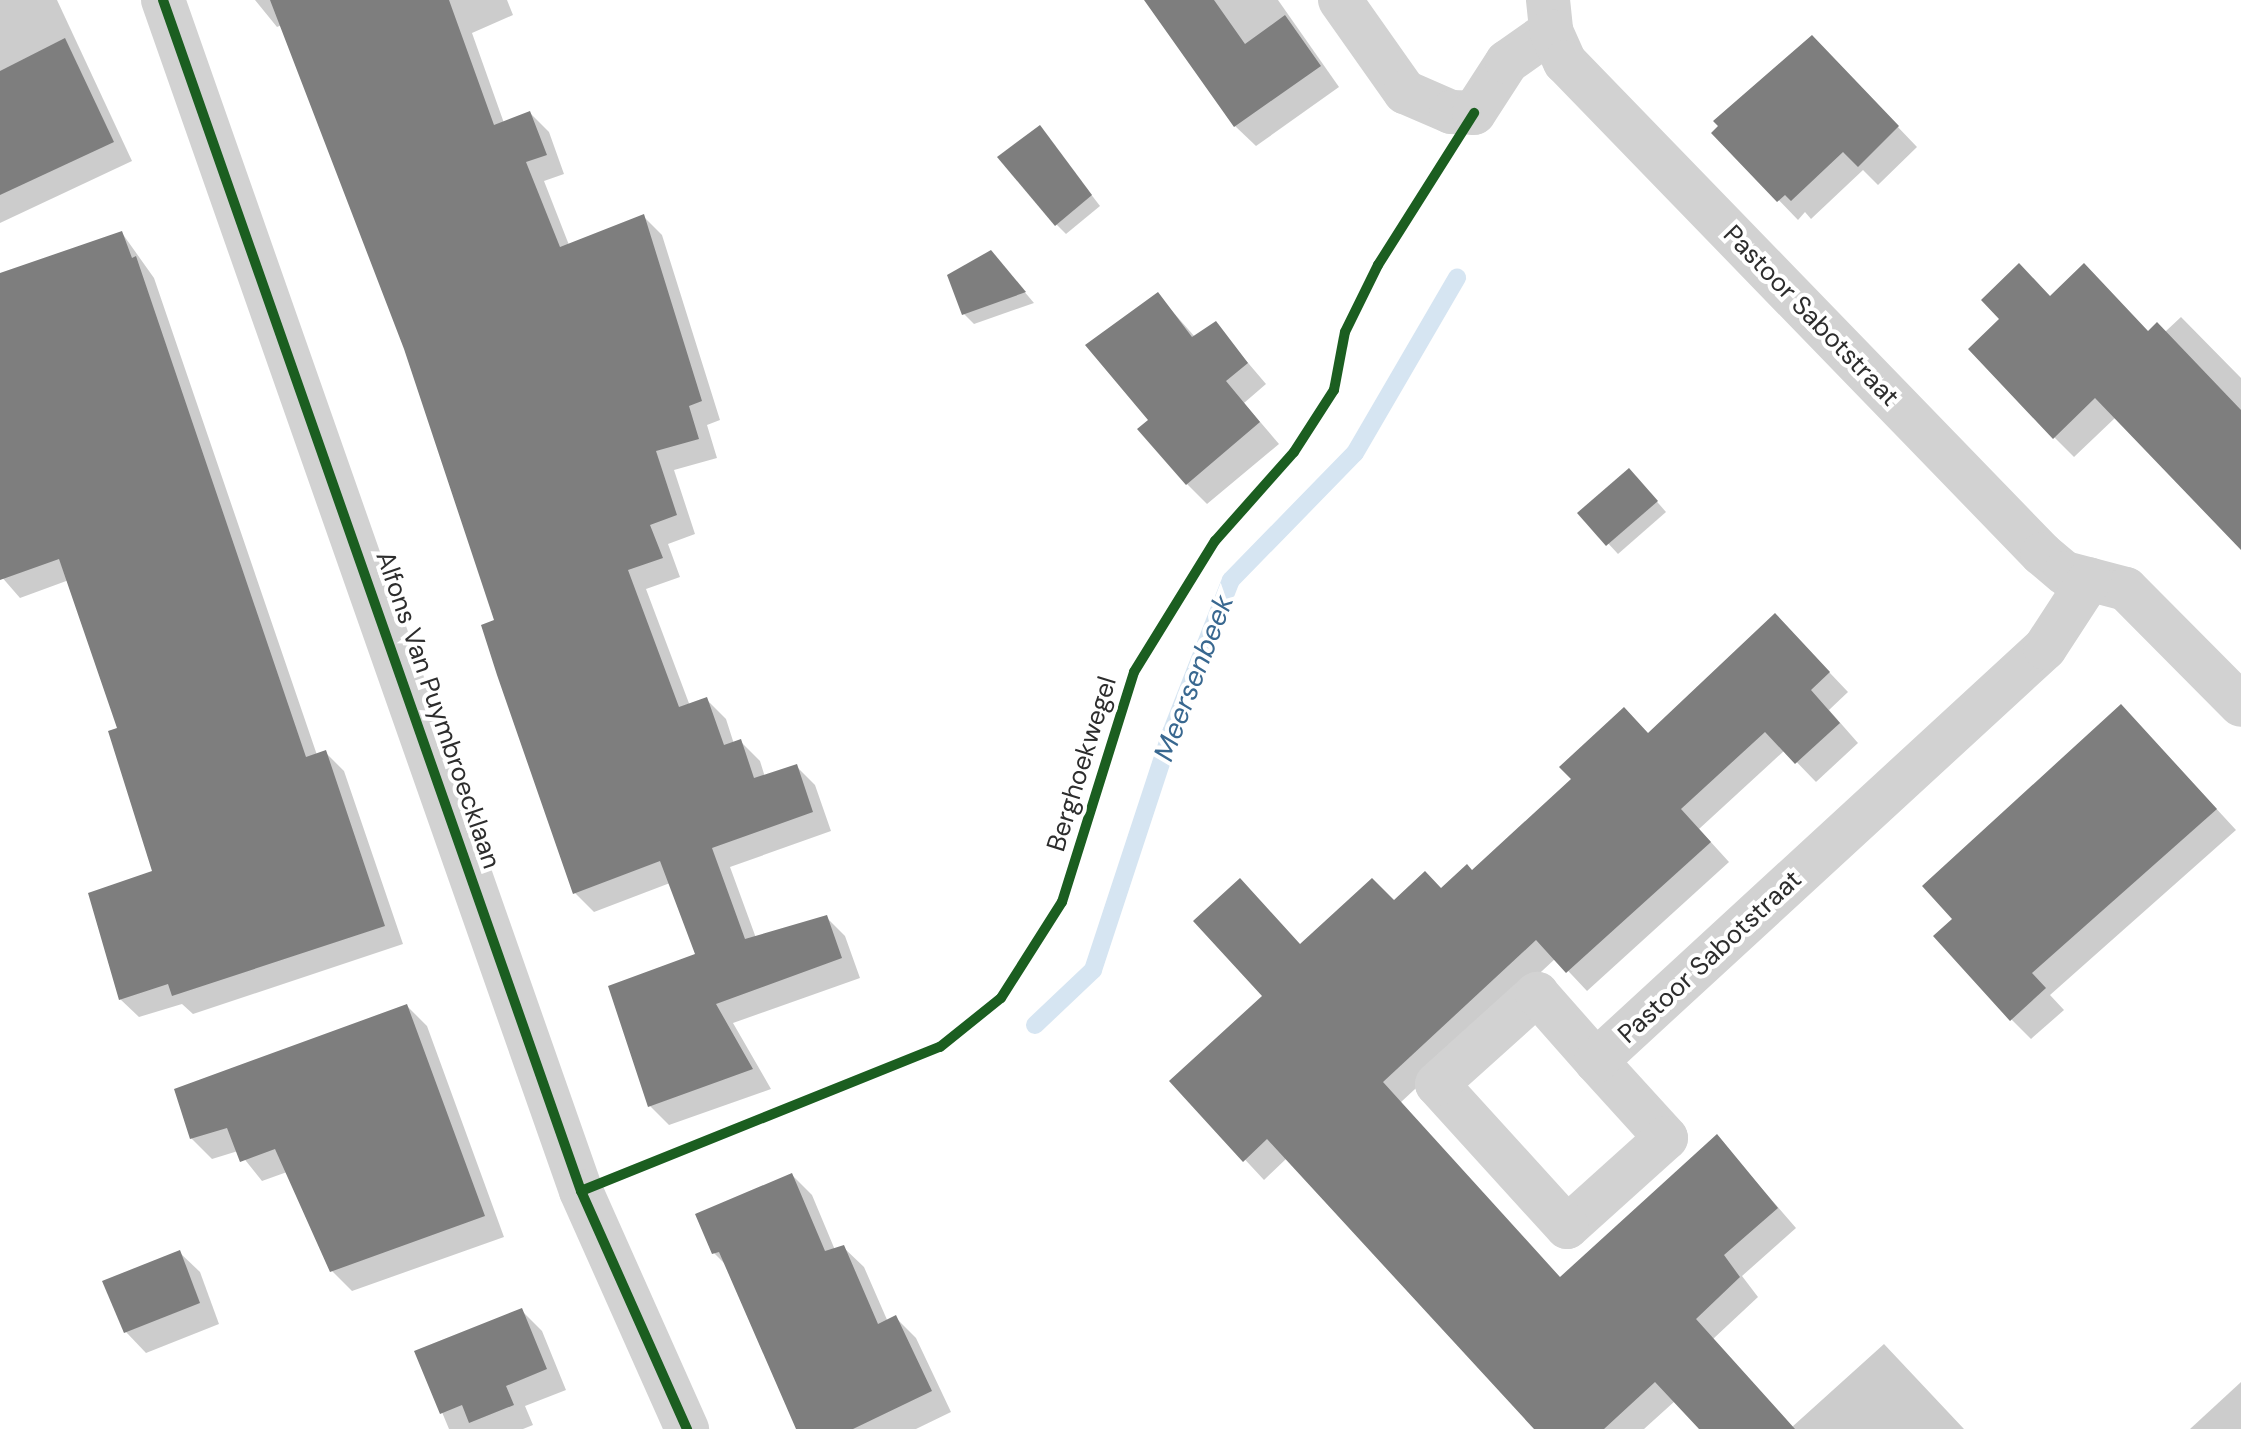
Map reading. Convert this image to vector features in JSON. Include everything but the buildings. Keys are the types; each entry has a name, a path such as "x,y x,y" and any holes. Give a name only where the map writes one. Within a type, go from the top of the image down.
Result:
{"street":[{"name":"Alfons Van Puymbroecklaan","path":"163,0 581,1191 687,1429"},
{"path":"1340,0 1405,92 1430,107 1474,113 1507,62 1549,15"},
{"name":"Pastoor Sabotstraat","path":"1549,15 1565,62 2042,554 2065,573 2110,581 2143,603 2241,705"},
{"name":"Pastoor Sabotstraat","path":"1596,1061 2045,648 2090,579"},
{"name":"Pastoor Sabotstraat","path":"1537,994 1596,1061 1666,1138 1567,1227 1437,1084 1537,994"}],"waterway":[{"name":"Meersenbeek","path":"1035,1025 1093,970 1171,733 1231,580 1355,453 1457,278"}],"cycle path":[{"path":"163,0 581,1191 687,1429"},
{"name":"Berghoekwegel","path":"581,1191 940,1047 1001,998 1062,902 1134,672 1215,541 1294,452 1334,390 1345,332 1378,265 1474,113"}]}
